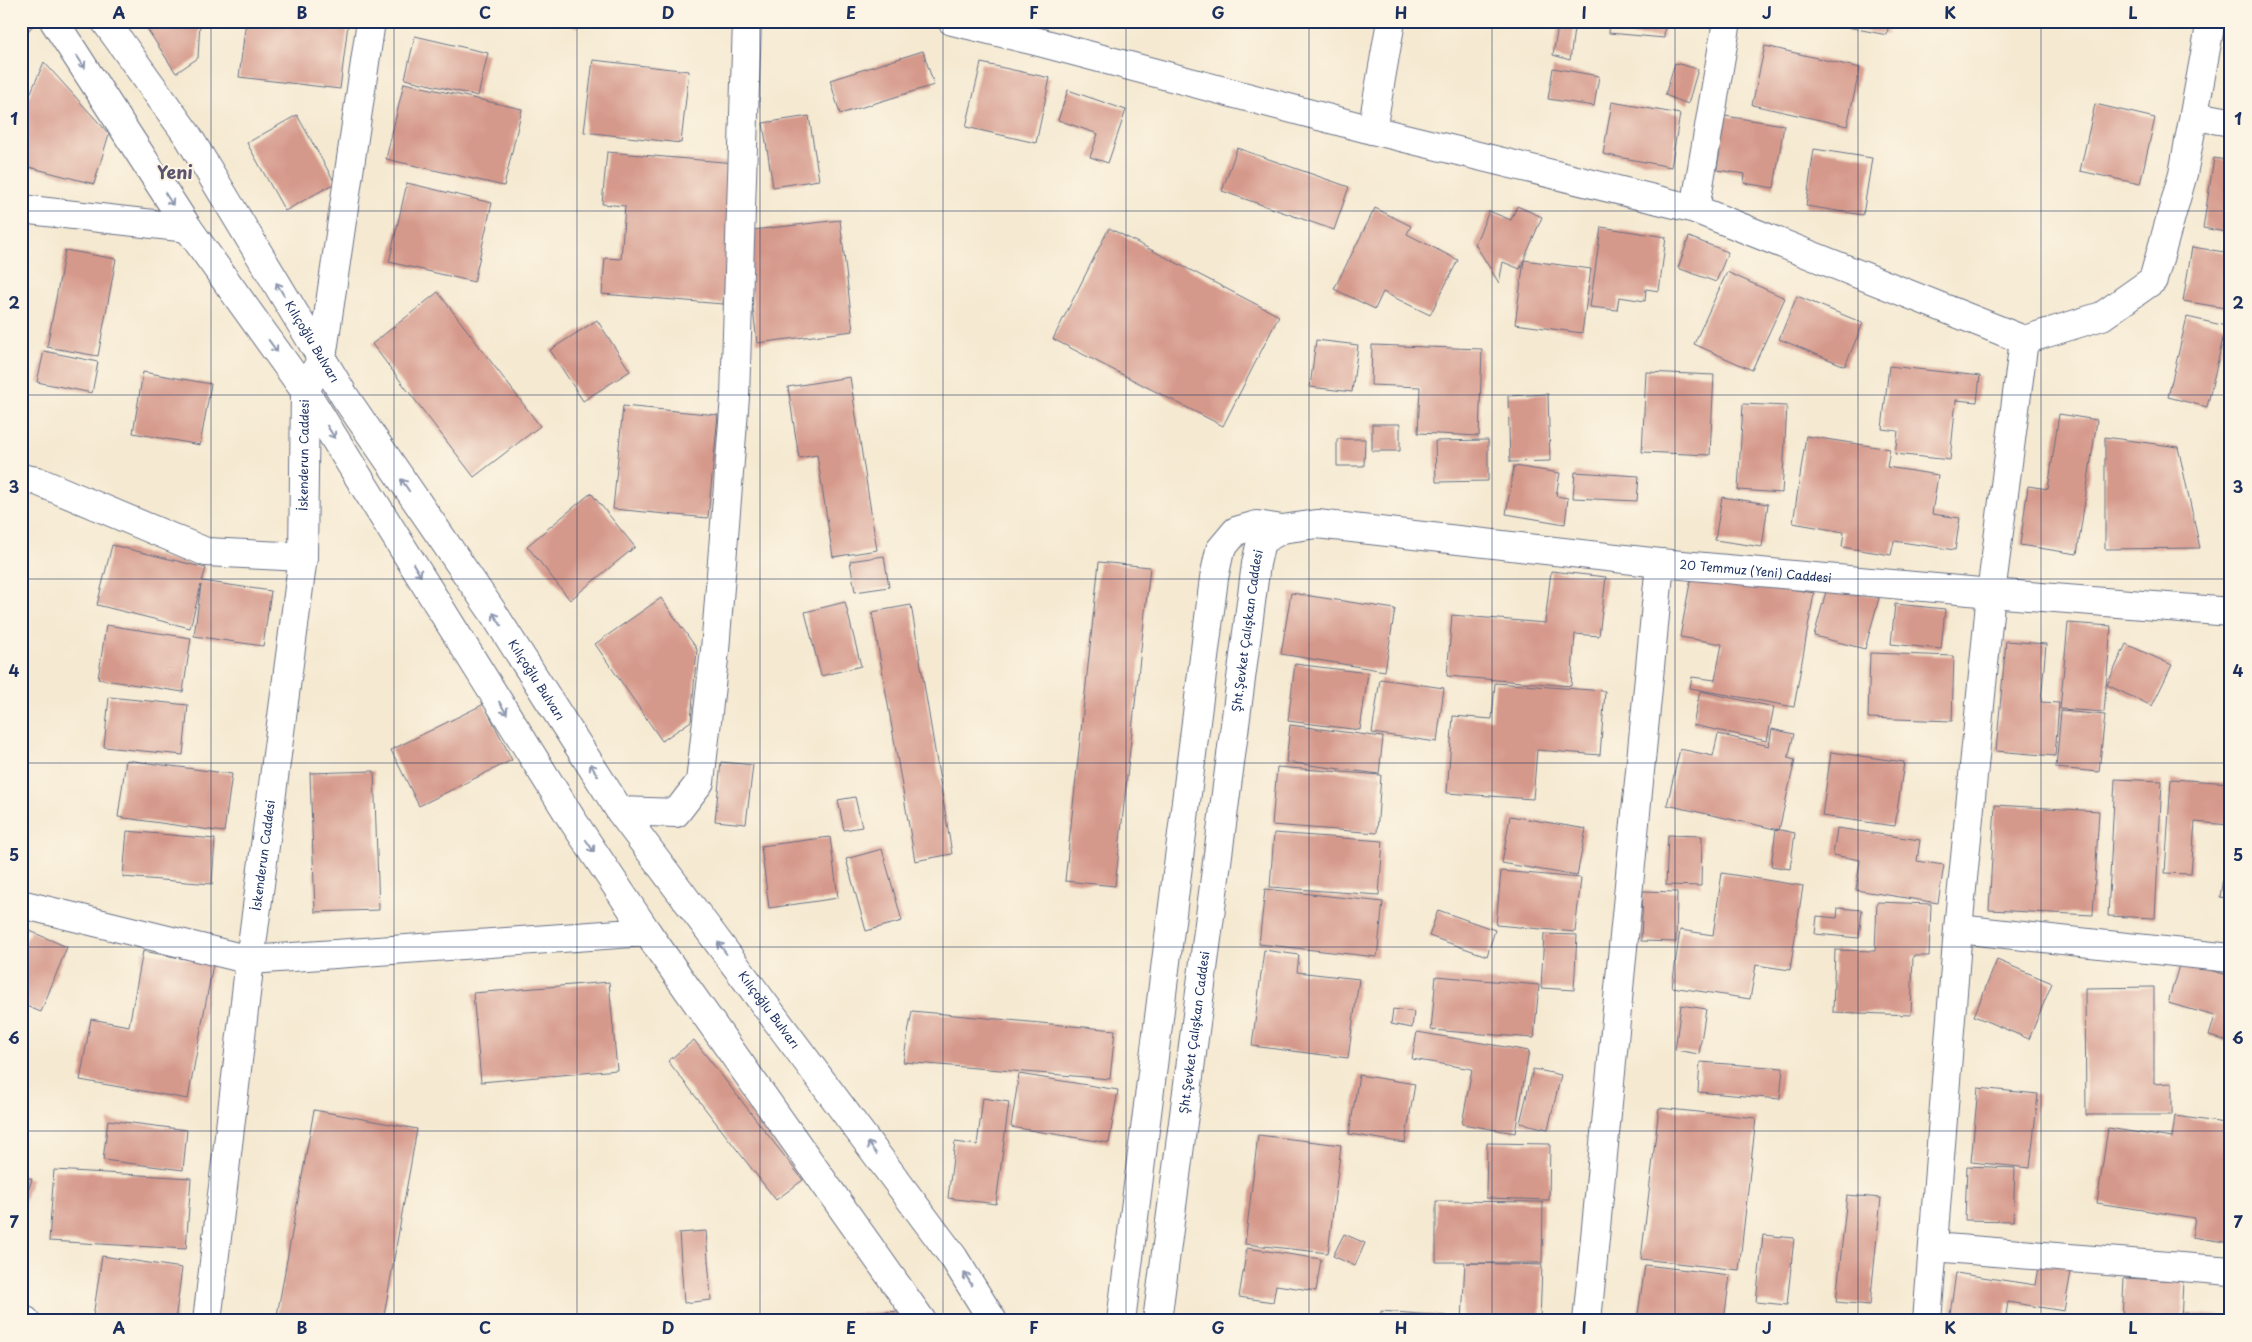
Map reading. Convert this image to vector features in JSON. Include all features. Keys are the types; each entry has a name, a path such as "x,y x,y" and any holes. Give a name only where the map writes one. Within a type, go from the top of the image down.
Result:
{"street":[{"path":"54,21 188,228 305,391 571,818 647,932 922,1321"},
{"name":"Kılıçoğlu Bulvarı","path":"105,21 188,136 345,397 492,611 620,811 954,1258 993,1321"},
{"path":"305,391 322,358 371,21"},
{"path":"620,811 676,813 700,782 715,650 735,397 748,21"},
{"path":"952,21 1037,31 1372,130 1695,209 2024,340 2102,316 2153,280 2183,174 2211,21"},
{"path":"1372,130 1391,21"},
{"path":"1695,209 1727,21"},
{"path":"2194,116 2231,122"},
{"path":"21,209 188,228"},
{"path":"1926,1321 1958,929 1990,593 2024,340"},
{"name":"İskenderun Caddesi","path":"207,1321 250,960 303,557 305,391"},
{"path":"21,478 37,481 206,552 303,557"},
{"name":"20 Temmuz (Yeni) Caddesi","path":"1282,529 1317,524 1660,563 1990,593 2231,612"},
{"path":"1121,1321 1214,578 1220,550 1236,531 1257,526 1282,529"},
{"name":"Şht.Şevket Çalışkan Caddesi","path":"1157,1321 1256,564 1261,541 1282,529"},
{"path":"1586,1321 1660,563"},
{"path":"21,904 250,960 647,932"},
{"path":"1958,929 2231,958"},
{"path":"1933,1247 2231,1271"},
{"path":"21,1319 26,1321"}],"building":[{"path":"21,21 37,21 21,39"},
{"path":"142,21 200,21 198,58 176,73"},
{"path":"246,21 326,21 348,24 340,89 239,77"},
{"path":"551,21 579,21 578,27"},
{"path":"1559,21 1575,21 1570,60 1553,55"},
{"path":"1610,21 1665,21 1664,38 1609,33"},
{"path":"1817,21 1889,21 1887,35"},
{"path":"415,36 488,53 478,96 405,79"},
{"path":"1765,46 1860,68 1847,126 1752,105"},
{"path":"923,51 934,85 840,114 830,80"},
{"path":"593,60 689,71 681,143 584,132"},
{"path":"44,62 109,134 94,184 21,165 21,115"},
{"path":"981,63 1050,78 1036,143 966,127"},
{"path":"1675,63 1698,69 1688,104 1665,95"},
{"path":"1553,68 1599,76 1594,106 1548,99"},
{"path":"404,83 522,109 504,186 386,159"},
{"path":"1068,90 1126,110 1108,163 1090,157 1098,134 1058,120"},
{"path":"1612,102 1680,114 1671,167 1603,154"},
{"path":"2095,104 2155,118 2140,184 2080,171"},
{"path":"297,115 335,183 285,211 247,143"},
{"path":"809,116 819,180 773,187 763,123"},
{"path":"1725,116 1784,125 1774,188 1744,183 1745,174 1717,170"},
{"path":"1237,148 1349,187 1334,230 1222,191"},
{"path":"1814,149 1872,158 1863,215 1806,206"},
{"path":"607,152 735,163 723,304 602,294 605,258 621,259 625,206 602,204"},
{"path":"2214,158 2231,161 2231,233 2203,228"},
{"path":"407,183 492,203 474,282 389,262"},
{"path":"1517,206 1542,217 1520,269 1503,262 1499,283 1475,244 1489,211 1511,220"},
{"path":"1375,208 1411,226 1407,234 1458,260 1430,315 1383,292 1375,309 1334,289"},
{"path":"840,220 853,331 757,343 744,231"},
{"path":"1601,227 1666,237 1659,291 1646,289 1645,301 1619,297 1617,310 1590,307"},
{"path":"1109,228 1279,316 1223,426 1053,339"},
{"path":"1689,237 1728,252 1716,282 1678,268"},
{"path":"2192,247 2231,253 2231,309 2183,301"},
{"path":"65,250 116,259 98,356 47,347"},
{"path":"1524,260 1591,269 1582,333 1515,324"},
{"path":"1727,272 1785,298 1752,370 1694,344"},
{"path":"438,292 540,426 474,477 372,344"},
{"path":"1797,296 1863,323 1845,366 1779,339"},
{"path":"2187,317 2226,326 2207,407 2168,397"},
{"path":"597,320 630,371 583,401 550,350"},
{"path":"1316,340 1358,345 1352,392 1310,387"},
{"path":"1372,345 1482,349 1479,436 1418,433 1420,387 1371,385"},
{"path":"44,351 98,362 92,393 37,382"},
{"path":"1889,366 1980,376 1977,402 1956,400 1950,460 1895,454 1898,431 1882,429"},
{"path":"143,372 211,384 200,445 133,433"},
{"path":"1646,372 1714,375 1710,455 1642,452"},
{"path":"850,377 877,550 833,557 817,455 799,458 788,387"},
{"path":"1548,394 1550,461 1510,462 1508,396"},
{"path":"1743,404 1787,406 1782,493 1738,490"},
{"path":"623,406 718,415 708,518 613,509"},
{"path":"2059,414 2097,420 2077,554 2020,545 2028,486 2048,489"},
{"path":"1372,424 1400,424 1400,451 1372,451"},
{"path":"1806,436 1890,449 1887,467 1938,475 1932,514 1960,518 1955,550 1894,541 1891,555 1842,547 1844,532 1793,523"},
{"path":"2105,437 2178,447 2200,548 2105,549"},
{"path":"1337,439 1365,439 1364,466 1337,466"},
{"path":"1488,440 1488,481 1436,482 1435,441"},
{"path":"1514,466 1560,473 1556,496 1568,498 1565,524 1506,514"},
{"path":"1575,472 1639,476 1637,501 1573,498"},
{"path":"591,493 635,547 570,600 527,546"},
{"path":"1722,497 1768,504 1762,547 1715,540"},
{"path":"112,545 206,568 202,581 271,591 263,646 194,636 201,585 190,628 97,605"},
{"path":"884,556 889,587 855,592 850,561"},
{"path":"1099,562 1150,567 1115,886 1065,881"},
{"path":"1551,571 1606,577 1599,636 1575,634 1571,686 1447,676 1452,615 1545,623"},
{"path":"1692,572 1814,593 1794,707 1690,688 1692,677 1715,680 1722,644 1680,637"},
{"path":"1828,584 1879,598 1865,649 1814,636"},
{"path":"1291,593 1395,609 1385,671 1281,654"},
{"path":"661,598 697,649 691,721 662,741 595,644"},
{"path":"845,602 861,666 821,676 805,612"},
{"path":"1895,604 1945,609 1941,649 1891,644"},
{"path":"911,605 952,854 915,861 872,612"},
{"path":"2068,623 2111,626 2104,712 2060,709"},
{"path":"106,625 191,638 183,692 98,679"},
{"path":"2006,641 2046,644 2041,702 2059,703 2055,756 1996,751"},
{"path":"2126,644 2172,665 2152,706 2107,685"},
{"path":"1870,653 1954,656 1952,721 1868,718"},
{"path":"1295,664 1368,673 1360,730 1288,721"},
{"path":"1380,679 1444,688 1437,742 1372,733"},
{"path":"1495,683 1605,691 1600,755 1537,750 1533,799 1447,793 1453,716 1492,719"},
{"path":"1700,691 1774,707 1767,741 1693,725"},
{"path":"109,697 188,705 183,755 104,747"},
{"path":"484,704 512,760 419,806 391,750"},
{"path":"2061,711 2105,715 2099,772 2056,768"},
{"path":"1290,725 1383,737 1379,774 1286,762"},
{"path":"1772,729 1794,734 1788,758 1795,760 1779,830 1667,805 1680,749 1713,756 1718,734 1769,746"},
{"path":"1831,752 1904,762 1895,826 1822,816"},
{"path":"126,760 232,774 224,832 118,817"},
{"path":"721,762 753,765 746,824 715,821"},
{"path":"1277,767 1381,775 1377,833 1272,825"},
{"path":"374,771 379,910 315,912 310,773"},
{"path":"2115,779 2162,781 2155,918 2108,916"},
{"path":"2171,779 2231,783 2229,825 2195,822 2191,874 2165,873"},
{"path":"855,797 862,827 844,830 838,800"},
{"path":"1995,805 2099,811 2093,915 1989,910"},
{"path":"1510,816 1586,829 1577,876 1502,863"},
{"path":"1837,828 1920,840 1917,861 1944,865 1938,903 1856,890 1860,860 1833,855"},
{"path":"1776,829 1795,833 1790,869 1771,866"},
{"path":"127,831 215,839 212,884 123,877"},
{"path":"1274,833 1383,841 1379,895 1270,887"},
{"path":"2231,833 2231,899 2220,897"},
{"path":"1668,835 1702,836 1701,886 1666,885"},
{"path":"830,837 838,898 769,908 761,846"},
{"path":"882,849 902,921 866,931 846,859"},
{"path":"1501,871 1581,878 1575,932 1496,925"},
{"path":"1722,873 1803,886 1790,970 1756,965 1750,999 1672,987 1680,930 1713,935"},
{"path":"1265,889 1383,902 1377,957 1259,944"},
{"path":"1643,891 1677,892 1676,942 1641,941"},
{"path":"1877,902 1931,904 1929,956 1913,956 1911,1015 1833,1012 1835,950 1875,951"},
{"path":"1838,908 1862,910 1859,938 1815,934 1817,916 1837,918"},
{"path":"1438,910 1495,930 1487,956 1429,936"},
{"path":"30,931 67,947 41,1012 21,1004 21,951"},
{"path":"1544,934 1577,935 1574,990 1541,988"},
{"path":"1264,950 1299,955 1297,972 1359,979 1348,1058 1252,1046"},
{"path":"143,951 213,964 188,1099 80,1080 91,1019 129,1026"},
{"path":"1997,960 2052,983 2029,1039 1974,1016"},
{"path":"2180,962 2231,976 2231,1042 2209,1036 2215,1016 2168,1003"},
{"path":"1436,976 1539,985 1534,1038 1431,1030"},
{"path":"609,982 617,1070 481,1082 473,993"},
{"path":"2154,987 2154,1084 2172,1083 2172,1115 2086,1115 2085,988"},
{"path":"1681,1005 1706,1009 1699,1054 1675,1050"},
{"path":"1393,1009 1414,1012 1412,1028 1391,1024"},
{"path":"912,1011 1115,1030 1110,1079 903,1062"},
{"path":"1417,1032 1529,1051 1515,1133 1462,1124 1472,1069 1412,1059"},
{"path":"694,1040 803,1180 776,1200 668,1061"},
{"path":"1700,1062 1783,1068 1780,1099 1698,1092"},
{"path":"1533,1069 1561,1075 1548,1129 1520,1123"},
{"path":"1019,1074 1118,1090 1109,1143 1011,1127"},
{"path":"1359,1075 1415,1084 1405,1143 1349,1134"},
{"path":"1978,1088 2038,1094 2030,1168 1971,1162"},
{"path":"2230,1093 2231,1243 2192,1237 2195,1218 2097,1203 2108,1128 2172,1138 2175,1116 2225,1123"},
{"path":"983,1098 1009,1102 996,1204 948,1198 955,1142 977,1145"},
{"path":"1659,1108 1756,1118 1739,1270 1641,1259"},
{"path":"314,1110 417,1129 383,1321 276,1321"},
{"path":"108,1120 187,1130 183,1170 103,1160"},
{"path":"1258,1135 1341,1145 1328,1253 1245,1244"},
{"path":"1487,1143 1550,1144 1549,1200 1486,1198"},
{"path":"1967,1166 2015,1168 2013,1221 1965,1220"},
{"path":"54,1170 191,1178 186,1249 49,1241"},
{"path":"21,1175 32,1179 22,1209 21,1209"},
{"path":"1847,1195 1881,1198 1870,1305 1836,1302"},
{"path":"1436,1201 1543,1202 1542,1263 1467,1263 1542,1265 1540,1321 1462,1321 1465,1262 1436,1262"},
{"path":"706,1231 711,1300 684,1303 679,1233"},
{"path":"1344,1234 1365,1243 1355,1266 1333,1256"},
{"path":"1763,1235 1794,1238 1787,1305 1756,1302"},
{"path":"1247,1248 1321,1259 1316,1291 1276,1285 1273,1302 1239,1297"},
{"path":"102,1256 182,1268 175,1321 122,1321 93,1317"},
{"path":"2039,1261 2072,1266 2064,1311 2008,1302 2005,1321 1949,1321 1956,1273 2035,1285"},
{"path":"1645,1265 1730,1275 1724,1321 1637,1321"},
{"path":"2124,1278 2183,1281 2181,1321 2122,1321"},
{"path":"904,1311 904,1321 840,1321 840,1314"},
{"path":"1381,1311 1447,1316 1447,1321 1381,1321"},
{"path":"2184,1313 2225,1316 2224,1321 2184,1321"},
{"path":"2013,1315 2035,1320 2012,1321"}],"district":[{"name":"Yeni","path":"175,173"}]}
